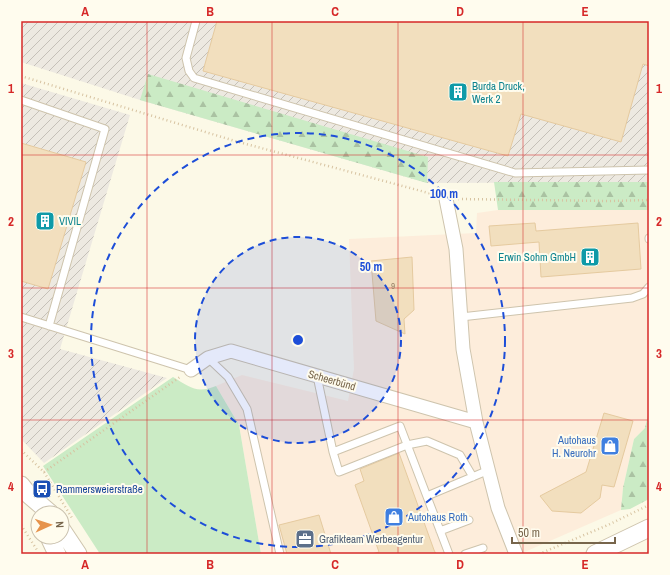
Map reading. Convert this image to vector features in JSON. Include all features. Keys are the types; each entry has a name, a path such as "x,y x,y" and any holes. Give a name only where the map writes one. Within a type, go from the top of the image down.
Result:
{"street":[{"path":"446,199 456,249 463,349 476,422 498,508 516,554"},
{"name":"Scheerbünd","path":"191,370 208,358 231,351 476,422"},
{"path":"25,490 41,505"},
{"path":"25,490 33,505"},
{"path":"595,554 649,528"},
{"path":"70,542 78,554"}],"lane":[{"path":"196,21 186,58 189,71 194,78 515,173 649,170"},
{"path":"21,100 105,129 49,326"},
{"path":"461,317 632,298 643,294 649,287"},
{"path":"21,317 191,370"},
{"path":"208,358 228,377 247,409 280,554"},
{"path":"317,376 333,452 339,472 408,445 427,441 460,455 473,477"},
{"path":"333,452 400,426 449,554"},
{"path":"427,496 489,470"},
{"path":"440,531 469,520"},
{"path":"466,554 483,548"}],"path":[{"path":"21,76 235,141 429,193 446,199 602,201 649,200"},
{"path":"44,472 191,370"},
{"path":"539,554 608,525 649,505"},
{"path":"21,525 40,554"},
{"path":"644,554 649,552"}],"shaded area":[{"path":"21,21 649,21 649,182 427,183 140,100 21,62"},
{"path":"21,83 130,115 60,349 167,378 44,463 21,439"},
{"path":"498,210 649,210 649,410 645,428 634,439 623,488 621,510 520,554 261,554 239,425 216,386 242,375 348,401 354,369 349,239 476,233 477,213"}],"green space":[{"path":"148,74 428,157 427,183 140,100"},
{"path":"494,182 649,182 649,210 498,210"},
{"path":"173,377 193,388 203,389 216,386 239,425 261,554 100,554 70,508 70,505 68,505 43,466"},
{"path":"649,410 649,499 630,509 621,510 623,488 634,439 645,428"}],"building":[{"name":"Burda Druck, Werk 2","path":"217,21 649,21 649,66 643,64 621,142 521,114 508,156 203,71"},
{"name":"VIVIL","path":"21,143 86,162 48,289 21,281"},
{"name":"Erwin Sohm GmbH","path":"535,223 536,231 638,223 641,269 541,277 539,242 491,246 489,226"},
{"path":"412,257 414,310 404,319 405,334 376,321 371,261"},
{"name":"Autohaus H. Neurohr","path":"604,413 633,421 614,487 602,485 600,498 581,513 552,511 540,496 586,472"},
{"name":"Autohaus Roth","path":"399,453 436,554 372,554 379,552 355,485 364,481 360,469"},
{"name":"Grafikteam Werbeagentur","path":"319,515 331,554 287,554 279,525"}],"place":[{"name":"Burda Druck, Werk 2","path":"458,92"},
{"name":"VIVIL","path":"45,221"},
{"name":"Erwin Sohm GmbH","path":"590,257"},
{"name":"Autohaus H. Neurohr","path":"610,446"},
{"name":"Rammersweierstraße","path":"42,489"},
{"name":"Autohaus Roth","path":"394,517"},
{"name":"Grafikteam Werbeagentur","path":"305,539"}]}
